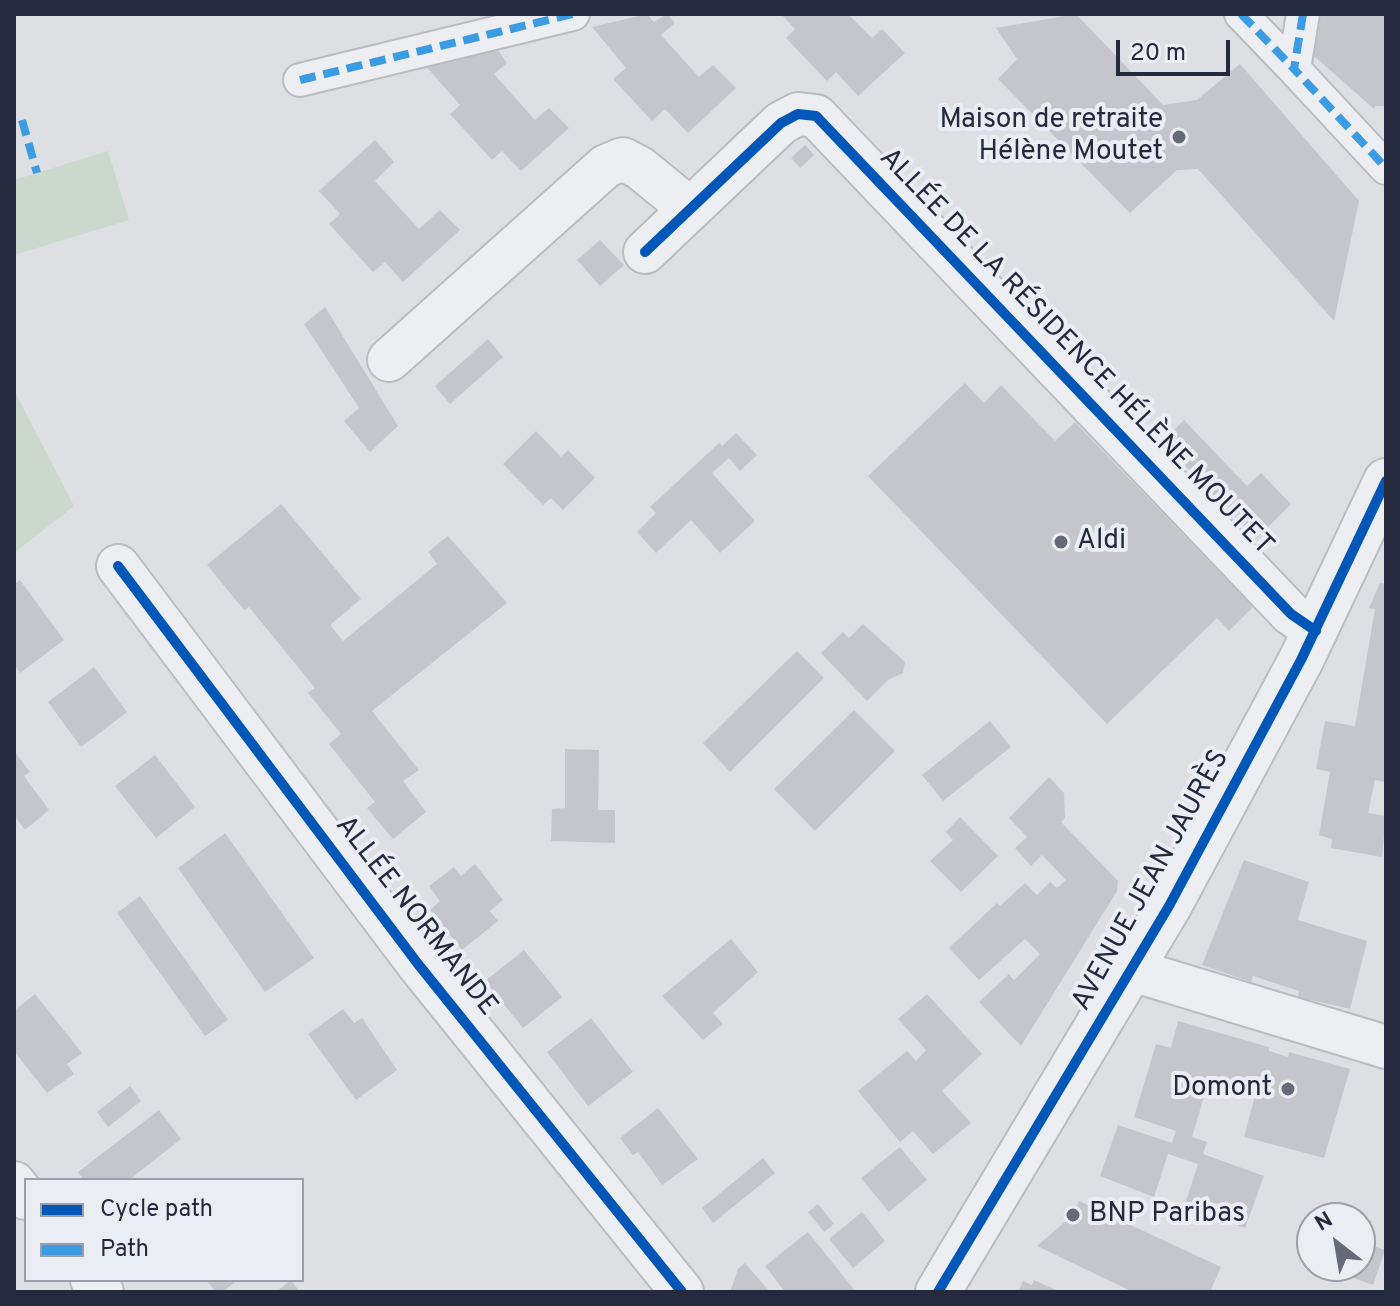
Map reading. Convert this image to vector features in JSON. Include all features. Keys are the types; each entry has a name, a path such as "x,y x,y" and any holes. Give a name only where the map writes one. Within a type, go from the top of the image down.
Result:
{"street":[{"path":"300,80 573,14"},
{"path":"1241,14 1386,168"},
{"path":"1294,69 1303,14"},
{"name":"ALLÉE DE LA RÉSIDENCE HÉLÈNE MOUTET","path":"689,208 781,123 798,114 816,116 1291,614 1316,631"},
{"path":"389,360 606,166 623,159 640,168 689,208 645,252"},
{"name":"AVENUE JEAN JAURÈS","path":"938,1292 1132,970 1316,631 1386,481"},
{"name":"ALLÉE NORMANDE","path":"118,566 418,964 682,1292"},
{"path":"1132,970 1386,1047"}],"shaded area":[{"path":"108,151 129,220 14,255 14,180"},
{"path":"14,390 74,506 14,553"}],"building":[{"path":"647,14 654,22 667,14 675,23 661,35 699,77 713,65 736,88 688,133 665,109 652,121 613,79 626,68 592,27"},
{"path":"781,14 848,14 872,38 882,29 905,53 858,96 836,72 827,81 786,38 795,29"},
{"name":"Maison de retraite Hélène Moutet","path":"1076,14 1163,105 1197,100 1240,64 1359,201 1334,321 1198,169 1177,170 1130,213 998,79 1017,59 996,28"},
{"path":"1321,14 1386,14 1384,106 1375,106 1374,109 1314,56"},
{"path":"495,46 507,63 494,74 535,120 549,108 569,128 521,171 502,151 492,160 450,114 460,105 423,63"},
{"path":"375,140 394,162 375,181 419,229 440,210 460,230 403,282 385,262 373,272 329,224 340,214 319,191"},
{"path":"805,145 814,155 800,168 791,158"},
{"path":"600,240 624,265 600,286 577,260"},
{"path":"325,307 398,426 370,452 344,421 359,408 304,324"},
{"path":"488,339 503,357 450,404 435,386"},
{"name":"Aldi","path":"965,383 984,403 1001,385 1055,441 1075,422 1253,607 1229,631 1217,618 1107,724 868,476"},
{"path":"1184,420 1247,486 1261,473 1291,504 1256,539 1162,442"},
{"path":"536,431 561,457 568,450 595,478 563,510 551,498 543,505 503,464"},
{"path":"736,433 757,455 740,471 729,458 712,473 755,521 720,553 691,520 656,553 637,532 656,513 650,507 719,443 722,446"},
{"path":"281,504 361,599 330,625 343,641 437,564 428,552 448,536 507,603 372,711 419,770 403,781 426,812 393,839 367,808 375,802 329,744 341,734 308,693 315,688 249,607 244,610 207,565"},
{"path":"20,580 64,640 20,673 14,664 14,585"},
{"path":"1380,583 1386,584 1386,782 1375,780 1368,813 1386,816 1382,857 1331,848 1332,839 1319,835 1330,772 1316,769 1325,721 1355,726 1375,609 1369,608"},
{"path":"863,624 905,662 903,673 888,680 867,701 821,653 843,632 849,638"},
{"path":"797,651 824,678 730,772 703,743"},
{"path":"94,667 127,712 81,747 48,702"},
{"path":"854,710 895,751 815,831 774,789"},
{"path":"990,721 1011,747 943,801 922,775"},
{"path":"565,749 599,750 598,810 615,810 615,843 551,841 552,809 565,808"},
{"path":"14,751 30,772 24,776 49,810 25,830 14,815"},
{"path":"155,755 195,807 156,838 115,786"},
{"path":"1049,777 1064,793 1065,818 1061,822 1118,881 1117,891 1021,1046 979,1002 1009,974 1014,980 1040,954 1025,939 979,980 949,948 997,903 1000,906 1025,883 1037,895 1050,882 1057,888 1066,880 1042,855 1031,866 1015,848 1027,837 1009,818"},
{"path":"960,817 998,856 961,892 930,861 953,840 946,832"},
{"path":"225,833 314,958 265,992 178,868"},
{"path":"1244,860 1309,882 1298,920 1367,941 1350,1009 1298,997 1299,991 1253,976 1251,982 1202,965"},
{"path":"475,864 503,900 490,911 498,921 462,950 430,910 440,901 429,886 454,867 461,876"},
{"path":"140,896 228,1020 205,1036 117,913"},
{"path":"731,939 758,972 713,1013 723,1024 703,1040 662,996"},
{"path":"524,950 562,997 523,1028 485,981"},
{"path":"35,994 82,1053 67,1064 74,1074 47,1093 14,1051 14,1011"},
{"path":"927,994 982,1054 942,1091 971,1123 933,1154 913,1131 900,1142 858,1091 907,1051 916,1061 926,1050 898,1019"},
{"path":"343,1009 354,1023 362,1018 397,1070 356,1100 308,1034"},
{"path":"591,1018 633,1072 588,1106 547,1052"},
{"name":"Domont","path":"1178,1021 1269,1047 1269,1051 1288,1057 1289,1052 1350,1069 1324,1158 1244,1137 1255,1096 1208,1083 1192,1137 1207,1142 1203,1154 1264,1176 1245,1228 1184,1207 1198,1164 1168,1154 1154,1197 1100,1176 1118,1125 1172,1143 1176,1131 1134,1117 1156,1044 1171,1048"},
{"path":"130,1086 141,1101 108,1127 97,1112"},
{"path":"658,1108 698,1159 662,1185 638,1152 633,1155 620,1138"},
{"path":"159,1110 181,1139 132,1178 82,1178 78,1172"},
{"path":"900,1147 927,1180 889,1212 861,1178"},
{"path":"763,1158 775,1173 713,1223 702,1208"},
{"path":"1079,1201 1221,1267 1210,1292 1133,1292 1037,1246 1073,1215"},
{"path":"818,1204 834,1224 824,1232 808,1212"},
{"path":"862,1212 885,1241 853,1268 829,1239"},
{"path":"808,1232 856,1292 785,1292 765,1266"},
{"path":"1376,1247 1385,1250 1376,1276"},
{"path":"745,1263 770,1292 730,1292 738,1269"},
{"path":"1034,1280 1061,1292 1018,1292 1023,1281 1032,1285"},
{"path":"208,1282 235,1282 222,1292 216,1292"},
{"path":"292,1282 300,1292 276,1292"}],"marked path":[{"path":"300,80 573,14"},
{"path":"1241,14 1294,69"},
{"path":"1303,14 1294,69 1386,168"},
{"path":"22,120 37,173"}],"cycle path":[{"path":"645,252 781,123 798,114 816,116 1291,614 1316,631"},
{"path":"938,1292 1169,906 1301,660 1386,481"},
{"path":"118,566 418,964 682,1292"}],"place":[{"name":"Maison de retraite Hélène Moutet","path":"1179,137"},
{"name":"Aldi","path":"1061,542"},
{"name":"Domont","path":"1288,1089"},
{"name":"BNP Paribas","path":"1073,1215"}]}
